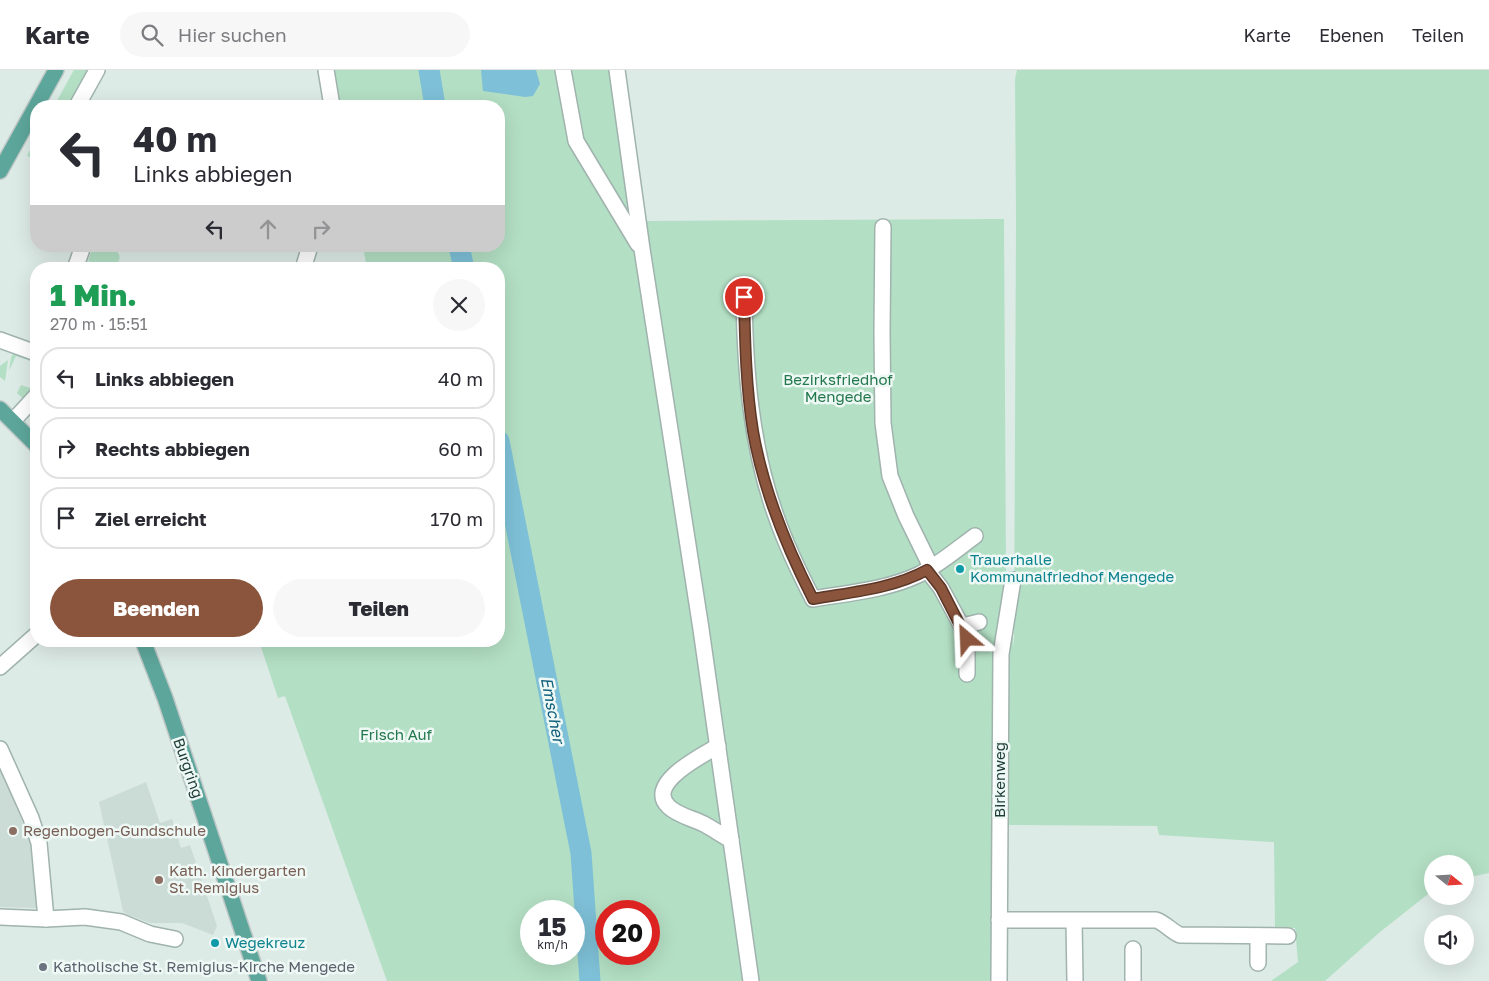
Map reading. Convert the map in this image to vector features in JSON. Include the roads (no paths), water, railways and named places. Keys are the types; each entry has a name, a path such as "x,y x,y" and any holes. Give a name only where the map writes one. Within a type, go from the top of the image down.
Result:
{"main road":[{"path":"39,100 56,70"},
{"path":"0,171 30,117"},
{"path":"0,411 30,438"},
{"name":"Burgring","path":"145,647 165,698 259,981"}],"street":[{"path":"80,100 97,70"},
{"path":"326,70 331,100"},
{"path":"563,70 576,141 642,249"},
{"path":"617,70 642,249 718,746 751,981"},
{"path":"883,227 883,423 890,476 929,569 967,639 967,674"},
{"path":"744,297 750,411 762,472 775,514 791,554 813,599 886,586 910,578 929,569 976,536"},
{"path":"0,340 30,351"},
{"path":"13,421 30,403"},
{"name":"Birkenweg","path":"999,981 1004,920 1000,654 1012,580"},
{"path":"961,625 979,622"},
{"path":"0,667 30,640"},
{"path":"718,746 694,760 670,778 664,788 664,800 678,813 703,824 731,840"},
{"path":"0,748 31,818 39,843 46,919"},
{"path":"0,917 46,919 85,917 121,922 150,934 175,939"},
{"path":"1009,981 1004,920 1156,920 1180,935 1288,936"},
{"path":"1074,921 1075,981"},
{"path":"1258,936 1258,963"},
{"path":"1132,981 1133,949"}],"water":[{"path":"481,70 536,70 540,84 533,96 525,97 483,91"}],"waterway":[{"name":"Emscher","path":"429,70 434,100"},
{"name":"Emscher","path":"460,252 462,262"},
{"name":"Emscher","path":"505,471 581,853 590,981"}],"place":[{"name":"Trauerhalle Kommunalfriedhof Mengede","path":"960,569"},
{"name":"Regenbogen-Gundschule","path":"13,831"},
{"name":"Kath. Kindergarten St. Remigius","path":"159,880"},
{"name":"Wegekreuz","path":"215,943"},
{"name":"Katholische St. Remigius-Kirche Mengede","path":"43,967"}],"park label":[{"name":"Bezirksfriedhof Mengede","path":"838,388"},
{"name":"Frisch Auf","path":"396,735"}]}
